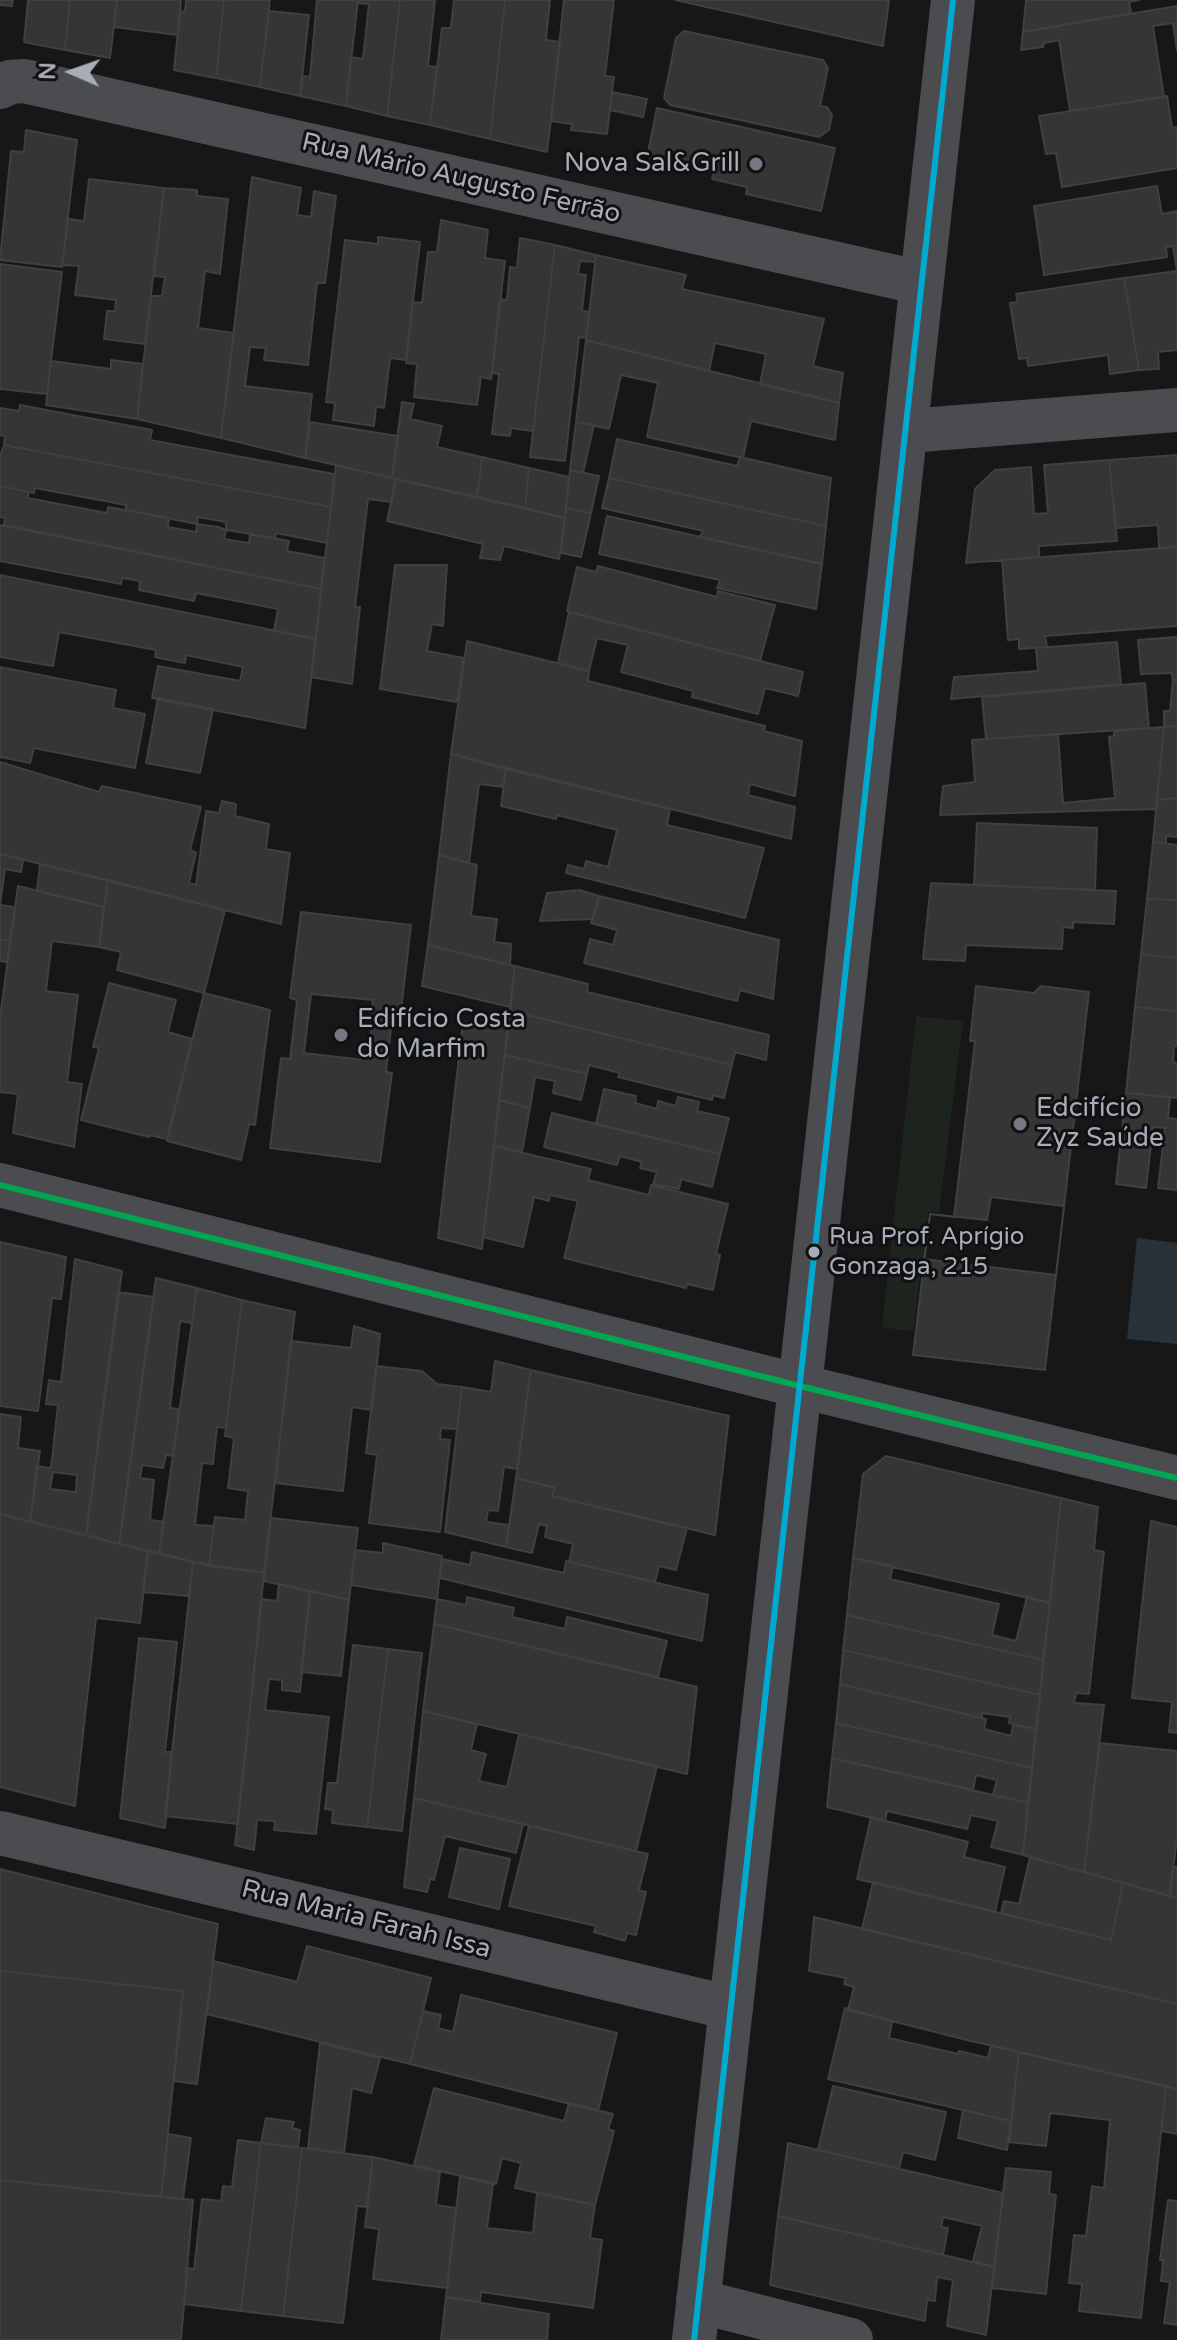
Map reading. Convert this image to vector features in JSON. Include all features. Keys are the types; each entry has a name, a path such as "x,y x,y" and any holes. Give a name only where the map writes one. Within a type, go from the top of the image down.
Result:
{"street":[{"path":"851,2340 696,2320 953,0"},
{"name":"Rua Mário Augusto Ferrão","path":"0,87 10,82 24,81 922,283"},
{"path":"907,431 1177,410"},
{"path":"0,1185 1177,1478"},
{"name":"Rua Maria Farah Issa","path":"0,1833 731,2008"}],"shaded area":[{"path":"916,1016 963,1021 939,1212 928,1212 913,1332 882,1327"},
{"path":"1137,1238 1177,1243 1177,1344 1127,1339"}],"building":[{"path":"0,0 13,0 12,6 0,5"},
{"path":"28,0 70,0 65,50 24,42"},
{"path":"70,0 117,0 110,58 65,50"},
{"path":"117,0 181,0 178,35 114,27"},
{"path":"186,0 224,0 216,78 174,70 180,11 185,12"},
{"path":"224,0 270,0 260,87 216,78"},
{"path":"317,0 358,0 346,106 300,96 303,76 310,77"},
{"path":"358,0 400,0 387,116 346,106 351,57 363,59 369,4 358,3"},
{"path":"400,0 435,0 428,66 437,67 430,125 387,116"},
{"path":"454,0 505,0 490,139 430,125 442,28 451,28"},
{"path":"505,0 550,0 546,40 560,42 547,152 490,139"},
{"path":"564,0 614,0 605,76 614,77 607,134 571,130 572,124 551,121"},
{"path":"675,0 883,0 889,1 883,46"},
{"path":"1026,0 1139,0 1129,2 1131,13 1023,32"},
{"path":"1177,6 1177,50 1173,23 1153,26 1164,97 1070,111 1059,40 1044,43 1043,47 1021,50 1023,32"},
{"path":"269,11 309,15 300,96 260,87"},
{"path":"684,31 823,60 828,68 820,106 827,107 832,115 829,130 819,137 670,105 664,98 676,38"},
{"path":"612,92 647,99 643,117 610,110"},
{"path":"1167,96 1172,128 1177,127 1177,168 1062,187 1056,153 1046,154 1039,116"},
{"name":"Nova Sal&Grill","path":"657,108 835,148 821,211 746,194 747,187 712,179 714,172 647,157"},
{"path":"26,130 77,140 62,267 0,260 11,151 24,152"},
{"path":"252,177 301,188 297,215 311,217 314,191 336,196 325,283 317,283 308,365 264,360 266,348 250,347 245,386 312,394 305,458 221,438"},
{"path":"89,179 164,188 145,344 104,339 107,311 115,311 116,300 75,295 79,266 62,265 68,219 84,221"},
{"path":"1157,186 1162,214 1177,211 1177,271 1173,246 1166,247 1167,257 1044,275 1034,206"},
{"path":"164,188 197,190 197,196 228,199 220,274 205,271 198,328 234,333 221,438 137,419 151,296 162,296 165,277 154,276"},
{"path":"441,220 488,230 485,258 505,261 491,379 481,377 477,405 414,397 417,364 406,363 413,302 422,303 428,252 437,252"},
{"path":"378,237 420,242 406,360 390,358 384,408 376,406 374,426 333,420 335,403 326,402 345,240 378,244"},
{"path":"520,238 555,245 533,431 511,428 510,436 492,434 499,374 492,373 500,299 507,300 510,267 517,268"},
{"path":"555,245 596,255 595,262 580,261 578,274 586,275 582,311 589,312 586,338 579,337 565,461 530,457"},
{"path":"596,255 686,275 682,289 824,319 813,366 843,373 839,403 760,384 766,354 715,343 709,371 586,340"},
{"path":"0,264 62,272 47,394 0,389"},
{"path":"1177,271 1177,350 1158,352 1159,369 1139,370 1124,278"},
{"path":"1124,278 1139,370 1110,374 1108,355 1028,366 1027,358 1019,359 1010,303 1018,302 1016,294"},
{"path":"586,340 839,403 835,440 751,421 743,458 647,437 658,383 621,375 609,429 576,422"},
{"path":"111,360 143,364 137,419 46,405 51,361 111,369"},
{"path":"402,402 414,404 410,419 442,426 437,447 482,457 477,497 392,478"},
{"path":"20,405 152,430 150,440 334,474 331,507 4,445 5,436 0,435 0,408 19,411"},
{"path":"310,422 398,436 392,478 305,458"},
{"path":"576,422 594,425 583,473 570,470"},
{"path":"617,439 737,466 740,457 831,478 826,526 609,478"},
{"path":"4,445 331,507 327,543 276,533 275,538 226,530 226,522 198,517 197,524 126,510 126,505 35,488 34,493 0,486 0,456"},
{"path":"1177,455 1177,547 1159,548 1158,525 1116,528 1109,460"},
{"path":"482,457 529,468 525,508 477,497"},
{"path":"1109,460 1117,541 1039,546 1039,557 966,563 975,489 995,470 1031,467 1034,514 1048,513 1044,465"},
{"path":"336,465 396,479 392,502 368,499 355,607 360,607 352,684 311,677"},
{"path":"529,468 569,477 565,518 525,508"},
{"path":"570,470 599,476 591,513 566,508"},
{"path":"609,478 826,526 822,564 700,537 703,531 602,508"},
{"path":"396,479 565,518 559,559 504,546 500,560 480,558 483,544 387,521"},
{"path":"0,486 29,492 27,498 107,513 108,507 169,518 168,527 196,532 197,524 218,527 226,530 224,539 249,543 250,534 289,541 287,551 325,558 321,589 4,525 5,518 0,517"},
{"path":"566,508 591,513 581,557 561,553"},
{"path":"607,516 822,564 816,609 717,588 720,580 599,554"},
{"path":"0,525 321,589 316,639 274,631 278,609 196,593 194,601 139,590 140,581 122,578 121,584 0,561"},
{"path":"1177,547 1177,626 1045,636 1047,647 1019,649 1019,639 1008,640 1002,560"},
{"path":"395,565 447,565 443,626 432,624 427,651 464,658 457,702 380,689"},
{"path":"598,566 717,597 718,591 775,605 760,661 567,611 577,567 596,572"},
{"path":"0,575 316,639 305,728 152,698 158,666 240,681 243,667 186,655 185,663 155,657 156,650 59,632 53,666 0,657"},
{"path":"569,612 803,672 798,696 765,688 758,714 692,697 693,691 621,672 628,645 597,638 589,671 558,663"},
{"path":"1177,637 1177,680 1173,680 1172,673 1141,674 1138,640"},
{"path":"467,641 589,671 588,681 765,726 764,731 802,741 795,796 750,784 748,795 795,807 791,839 451,754"},
{"path":"1117,642 1121,684 951,699 954,677 1038,671 1036,648"},
{"path":"0,667 116,690 113,708 145,714 135,768 34,748 30,763 0,757"},
{"path":"1173,680 1177,680 1177,726 1164,727 1164,711 1170,711"},
{"path":"1145,683 1149,728 986,739 982,697"},
{"path":"158,698 213,709 200,773 146,763"},
{"path":"1177,726 1177,798 1157,800 1164,727"},
{"path":"1164,727 1156,809 940,815 943,786 975,782 972,740 1058,734 1063,803 1115,798 1109,737 1114,736 1114,731"},
{"path":"451,754 506,769 503,787 479,784 469,863 439,855"},
{"path":"0,762 99,792 102,786 201,807 190,850 196,853 189,883 196,885 206,811 219,813 222,801 236,804 235,816 269,824 266,849 290,853 281,924 0,854"},
{"path":"506,769 670,809 667,825 764,848 745,918 566,873 568,865 584,869 586,861 608,867 617,830 557,815 556,819 501,806"},
{"path":"1177,798 1177,837 1166,836 1166,843 1153,842 1157,800"},
{"path":"977,823 1097,828 1095,890 974,885"},
{"path":"1153,842 1177,845 1177,900 1147,899"},
{"path":"0,854 23,859 21,872 5,869 0,905"},
{"path":"439,855 477,865 471,916 497,919 494,942 511,944 510,965 428,945"},
{"path":"40,864 108,880 104,907 37,891"},
{"path":"108,880 225,910 204,993 117,970 121,952 99,947"},
{"path":"931,883 1116,891 1114,924 1073,922 1073,928 1063,927 1062,949 966,945 965,961 923,959"},
{"path":"18,886 104,907 99,947 52,941 46,991 78,995 67,1082 82,1084 74,1147 13,1133 18,1094 0,1092 0,1017"},
{"path":"580,890 599,896 593,919 540,921 547,893"},
{"path":"599,896 779,940 773,999 740,990 737,1001 584,963 590,939 613,945 617,930 591,923"},
{"path":"1147,899 1177,900 1177,958 1141,954"},
{"path":"0,905 15,907 10,941 0,939"},
{"name":"Edifício Costa do Marfim","path":"301,912 411,925 401,1011 393,1011 386,1072 392,1073 380,1162 270,1148 281,1058 290,1059 297,1000 290,998"},
{"path":"0,939 10,941 7,962 0,961"},
{"path":"428,945 515,966 510,1007 422,986"},
{"path":"1141,954 1177,958 1177,1011 1135,1007"},
{"path":"515,966 588,984 587,992 769,1035 766,1060 735,1052 732,1065 510,1011"},
{"path":"109,983 176,1000 168,1032 192,1039 167,1139 81,1120 99,1048 93,1047"},
{"name":"Edcifício Zyz Saúde","path":"976,986 1034,993 1041,986 1089,992 1045,1370 913,1355 930,1214 954,1217 975,1041 970,1041"},
{"path":"204,993 270,1010 255,1125 249,1124 241,1160 167,1141"},
{"path":"311,994 373,1000 369,1053 365,1053 364,1060 304,1053"},
{"path":"1135,1007 1177,1011 1177,1046 1174,1046 1173,1062 1177,1063 1177,1098 1126,1093"},
{"path":"510,1011 732,1065 724,1098 713,1095 712,1100 618,1077 620,1073 589,1065 587,1074 505,1055"},
{"path":"463,1022 508,1027 482,1249 438,1238"},
{"path":"505,1055 587,1074 581,1100 553,1093 555,1081 535,1077 530,1108 499,1100"},
{"path":"604,1089 636,1096 635,1103 657,1109 658,1101 676,1106 678,1097 699,1102 697,1111 729,1118 720,1154 596,1124"},
{"path":"1126,1093 1170,1097 1168,1118 1177,1119 1177,1190 1158,1188 1165,1128 1153,1127 1146,1188 1116,1184"},
{"path":"499,1100 530,1108 522,1152 494,1146"},
{"path":"552,1113 720,1154 712,1187 681,1179 679,1189 653,1184 657,1172 640,1168 642,1162 620,1156 617,1165 544,1147"},
{"path":"494,1146 591,1169 588,1180 649,1195 651,1185 728,1204 716,1254 720,1255 713,1290 687,1284 686,1288 564,1258 578,1201 550,1195 549,1201 534,1197 523,1247 483,1237"},
{"path":"991,1197 1064,1206 1056,1275 924,1259 930,1214 987,1220"},
{"path":"0,1242 66,1257 61,1299 52,1298 38,1411 0,1406"},
{"path":"75,1259 122,1271 86,1535 30,1522 37,1466 51,1468 58,1405 46,1404 49,1380 61,1382","holes":["53,1472 77,1475 76,1492 50,1489"]},
{"path":"156,1278 197,1288 192,1323 180,1321 170,1408 179,1409 173,1456 166,1455 163,1468 142,1465 140,1478 154,1480 150,1520 164,1522 159,1553 119,1544"},
{"path":"197,1288 242,1300 226,1428 217,1427 213,1464 202,1463 195,1525 214,1526 209,1566 159,1553"},
{"path":"118,1292 154,1297 119,1544 86,1535"},
{"path":"242,1300 295,1312 264,1573 209,1566 215,1517 245,1520 248,1491 228,1488 234,1438 225,1436"},
{"path":"354,1326 380,1334 372,1410 352,1407 343,1491 275,1483 291,1341 351,1348"},
{"path":"495,1361 531,1370 517,1469 504,1467 498,1511 488,1510 486,1522 509,1525 506,1547 445,1532 462,1387 491,1392"},
{"path":"376,1366 422,1371 437,1384 462,1387 457,1429 441,1428 440,1439 450,1440 440,1532 369,1523 377,1455 366,1453"},
{"path":"531,1370 729,1416 715,1535 552,1496 555,1488 516,1478"},
{"path":"0,1414 21,1417 18,1448 40,1451 30,1522 0,1514"},
{"path":"886,1456 1061,1498 1050,1603 853,1558 863,1474"},
{"path":"516,1478 555,1488 552,1496 687,1528 676,1570 659,1566 655,1582 569,1562 573,1544 545,1537 547,1526 539,1524 532,1553 506,1547"},
{"path":"1061,1498 1098,1507 1094,1550 1104,1552 1089,1694 1076,1693 1074,1703 1104,1705 1084,1872 1023,1855"},
{"path":"0,1514 148,1551 140,1623 96,1618 75,1806 0,1787"},
{"path":"271,1518 358,1528 349,1600 264,1581"},
{"path":"1151,1521 1177,1527 1177,1733 1169,1732 1172,1702 1132,1698"},
{"path":"383,1543 442,1556 437,1599 351,1585 355,1550 383,1553"},
{"path":"148,1551 193,1562 189,1596 143,1592"},
{"path":"472,1552 564,1573 566,1561 708,1595 702,1641 440,1578 442,1559 470,1565"},
{"path":"853,1558 893,1566 890,1579 999,1604 992,1635 1016,1641 1027,1597 1050,1603 1043,1660 847,1615"},
{"path":"193,1562 264,1573 238,1824 165,1816"},
{"path":"279,1584 310,1591 300,1692 282,1690 282,1680 269,1679 265,1710 329,1717 316,1834 274,1830 275,1821 257,1820 254,1850 235,1845 262,1599 277,1601"},
{"path":"310,1591 349,1600 341,1676 301,1672"},
{"path":"467,1597 514,1608 512,1617 565,1629 567,1617 667,1641 658,1677 434,1624 437,1599 466,1605"},
{"path":"847,1615 1043,1660 1040,1695 843,1650"},
{"path":"434,1624 697,1687 687,1774 423,1711"},
{"path":"139,1638 177,1642 165,1752 172,1752 165,1828 120,1818"},
{"path":"353,1645 388,1649 367,1827 332,1823 333,1810 325,1809 328,1783 337,1783"},
{"path":"388,1649 422,1653 402,1831 367,1827"},
{"path":"843,1650 1040,1695 1036,1729 1009,1723 1010,1717 982,1713 982,1718 840,1684"},
{"path":"840,1684 986,1719 984,1729 1011,1736 1013,1725 1036,1729 1032,1768 836,1723"},
{"path":"423,1711 477,1724 471,1750 486,1754 479,1781 507,1787 519,1734 657,1766 636,1851 414,1798"},
{"path":"836,1723 1032,1768 1028,1803 993,1795 997,1780 976,1775 973,1790 832,1758"},
{"path":"1100,1743 1177,1751 1177,1838 1170,1896 1084,1872"},
{"path":"832,1758 1028,1803 1023,1855 991,1847 998,1821 971,1815 967,1829 887,1811 885,1821 827,1807"},
{"path":"414,1798 523,1824 516,1853 445,1836 434,1880 430,1879 427,1892 404,1887"},
{"path":"871,1817 968,1842 964,1857 1005,1867 995,1912 857,1879"},
{"path":"529,1826 648,1854 639,1890 646,1892 636,1935 627,1933 625,1941 594,1932 596,1926 509,1906"},
{"path":"460,1848 510,1859 499,1909 449,1897"},
{"path":"1030,1857 1123,1883 1111,1940 1001,1913 1004,1901 1019,1904"},
{"path":"1173,1866 1177,1867 1177,1898 1170,1896"},
{"path":"0,1869 218,1924 197,2084 174,2081 183,1991 0,1971"},
{"path":"873,1882 1111,1940 1123,1883 1177,1898 1177,2004 862,1929"},
{"path":"814,1917 1177,2004 1177,2089 848,2010 854,1987 844,1984 846,1978 809,1971"},
{"path":"307,1946 431,1978 410,2064 207,2014 213,1961 297,1982"},
{"path":"0,1971 183,1991 161,2197 0,2180"},
{"path":"461,1995 617,2033 598,2111 410,2064 423,2011 441,2015 438,2028 453,2032"},
{"path":"845,2008 892,2021 889,2038 988,2058 991,2045 1019,2052 1011,2121 828,2079"},
{"path":"320,2043 380,2058 371,2093 352,2088 344,2153 308,2148"},
{"path":"1019,2052 1166,2086 1141,2318 1079,2311 1082,2284 1069,2283 1074,2235 1086,2236 1092,2186 1104,2188 1110,2120 1050,2113 1046,2146 1009,2142"},
{"path":"833,2086 946,2112 935,2160 903,2152 899,2169 818,2150"},
{"path":"1166,2086 1177,2089 1177,2134 1161,2131"},
{"path":"434,2088 564,2121 569,2103 613,2114 608,2129 614,2131 595,2205 515,2188 521,2163 502,2158 496,2184 414,2165"},
{"path":"963,2110 1011,2121 1007,2150 958,2138"},
{"path":"266,2118 294,2122 292,2128 300,2130 298,2147 261,2143"},
{"path":"168,2134 191,2138 183,2199 161,2197"},
{"path":"238,2140 261,2143 241,2311 184,2304 187,2268 194,2269 202,2199 221,2201 223,2186 232,2187"},
{"path":"261,2143 302,2148 283,2316 241,2311"},
{"path":"788,2143 1003,2193 994,2267 973,2261 982,2226 943,2217 941,2227 948,2228 943,2255 778,2216"},
{"path":"302,2148 373,2157 367,2207 357,2206 343,2323 283,2316"},
{"path":"373,2157 440,2172 436,2205 456,2208 447,2288 373,2279 379,2229 365,2227"},
{"path":"1006,2168 1051,2172 1049,2194 1056,2195 1046,2294 992,2288"},
{"path":"460,2176 493,2184 487,2228 533,2233 537,2193 595,2205 590,2238 602,2240 593,2308 481,2292 480,2302 446,2297"},
{"path":"0,2180 193,2200 181,2340 0,2340"},
{"path":"1168,2200 1177,2201 1177,2325 1164,2323 1170,2282 1161,2281 1163,2260 1160,2260"},
{"path":"778,2216 994,2267 986,2335 947,2326 953,2280 937,2277 935,2301 927,2300 925,2321 770,2285"},
{"path":"446,2297 549,2314 547,2340 441,2340"}],"transit line":[{"path":"694,2340 953,0"},
{"path":"0,1185 1177,1478"}],"place":[{"name":"Nova Sal&Grill","path":"756,164"},
{"name":"Edifício Costa do Marfim","path":"341,1035"},
{"name":"Edcifício Zyz Saúde","path":"1020,1124"},
{"name":"Rua Prof. Aprígio Gonzaga, 215","path":"814,1252"}]}
